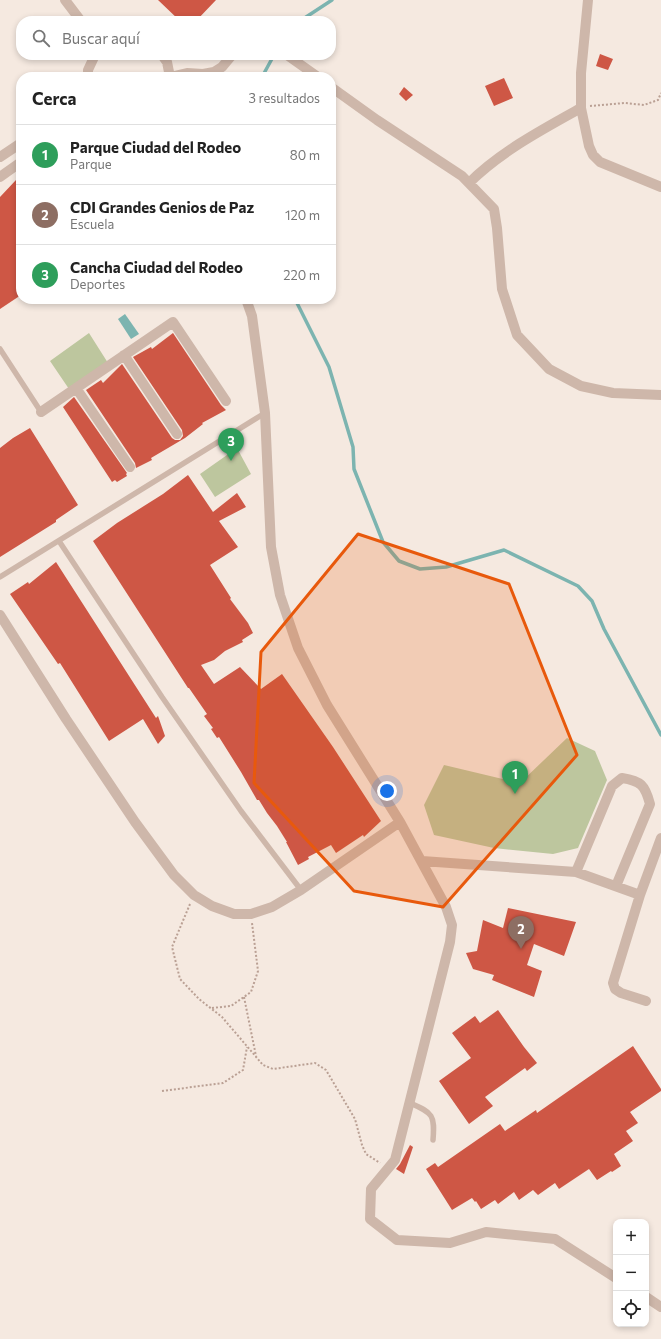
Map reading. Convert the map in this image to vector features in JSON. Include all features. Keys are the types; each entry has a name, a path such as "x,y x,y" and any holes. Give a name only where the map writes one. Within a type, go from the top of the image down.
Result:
{"street":[{"path":"65,0 77,16"},
{"path":"588,0 581,74 581,108 589,146 593,155 600,162 661,187"},
{"path":"88,72 93,60"},
{"path":"166,60 169,72"},
{"path":"214,72 222,67 228,60"},
{"path":"294,60 311,72"},
{"path":"336,91 377,120 462,176 494,209 502,289 517,335 549,369 581,386 614,393 661,395"},
{"path":"468,183 494,161 554,123 581,108"},
{"path":"0,157 16,146"},
{"path":"0,176 16,165"},
{"path":"248,304 252,316 265,413 271,547 282,601 298,648 327,705 400,822 446,907 452,924 450,942 410,1103 398,1143 395,1160 371,1189 370,1219 397,1240 450,1243 486,1232 555,1239 613,1276"},
{"path":"40,412 173,322 226,401"},
{"path":"124,355 177,434"},
{"path":"76,388 130,467"},
{"path":"0,615 66,719 135,822 174,875 194,895 212,906 234,914 251,914 272,907 301,890 400,822"},
{"path":"576,872 612,786 622,778 635,780 646,790 650,804 616,886"},
{"path":"646,1001 621,994 615,989 613,983 640,895 661,838"},
{"path":"422,861 576,872 640,895"},
{"path":"649,1299 661,1307"}],"lane":[{"path":"0,349 40,412"},
{"path":"0,577 265,413"},
{"path":"59,541 241,811 301,890"},
{"path":"410,1103 427,1112 432,1117 434,1124 433,1140"}],"path":[{"path":"581,108 625,103 644,105 658,100 661,93"},
{"path":"194,895 172,947 180,979 199,999 222,1017 263,1065 273,1069 315,1063 326,1070 355,1119 366,1154 387,1169"},
{"path":"211,1008 231,1006 250,992 258,972 251,914"},
{"path":"244,997 257,1058"},
{"path":"162,1091 223,1084 243,1070 248,1047"}],"highlighted area":[{"path":"358,534 509,584 577,755 443,907 354,891 254,783 261,652"}],"green space":[{"path":"89,333 108,363 69,389 50,361"},
{"path":"237,448 251,474 215,497 200,474"},
{"path":"567,738 595,751 607,780 578,848 553,854 494,848 434,835 424,805 444,765 520,783"}],"water":[{"path":"125,314 139,334 131,339 118,319"}],"building":[{"path":"158,0 216,0 201,16 175,16"},
{"path":"600,54 613,59 608,70 596,66"},
{"path":"504,78 513,98 494,106 485,86"},
{"path":"404,87 413,95 406,101 399,94"},
{"path":"16,180 16,298 0,309 0,197"},
{"path":"173,333 221,405 226,410 202,423 203,424 185,438 151,458 152,460 136,468 135,463 86,390 101,380 103,383 122,364 172,438 175,440 180,440 183,436 182,430 133,357 151,347 152,349"},
{"path":"74,397 127,473 127,476 117,482 115,480 112,482 63,407"},
{"path":"30,428 78,505 56,520 56,522 0,557 0,448"},
{"path":"188,475 213,512 237,493 246,507 219,521 238,547 210,565 231,598 230,599 248,623 253,633 242,640 243,642 225,651 214,660 201,665 214,684 240,667 261,689 282,674 333,747 381,821 364,837 363,835 336,853 331,845 308,857 309,859 298,865 287,842 277,826 259,800 257,800 219,737 217,738 211,729 213,728 204,716 207,714 188,688 93,541 117,523 163,494"},
{"path":"56,562 156,718 158,716 165,736 158,744 143,719 109,741 60,663 58,664 10,594 28,582 29,584"},
{"path":"508,908 576,922 564,956 534,944 527,965 542,971 534,997 492,980 494,975 473,969 466,953 477,951 483,920 503,928"},
{"path":"498,1010 537,1063 527,1071 525,1068 485,1097 493,1106 469,1124 439,1081 471,1058 452,1033 475,1016 480,1023"},
{"path":"633,1046 661,1091 630,1112 638,1123 626,1131 633,1141 614,1154 621,1166 597,1180 589,1169 559,1189 555,1183 538,1195 533,1190 519,1200 514,1192 498,1204 495,1200 481,1209 472,1198 452,1210 426,1169 435,1163 438,1167 500,1124 505,1131 536,1110 537,1113"},
{"path":"410,1145 413,1147 404,1174 396,1169"}],"waterway":[{"path":"308,16 332,0"},
{"path":"265,72 271,60"},
{"path":"298,304 329,367 353,447 354,469 383,542 399,561 420,569 446,567 504,550 578,586 592,601 604,629 661,735"}],"place":[{"name":"Cancha Ciudad del Rodeo","path":"231,461"},
{"name":"Parque Ciudad del Rodeo","path":"515,794"},
{"name":"CDI Grandes Genios de Paz","path":"521,949"}]}
